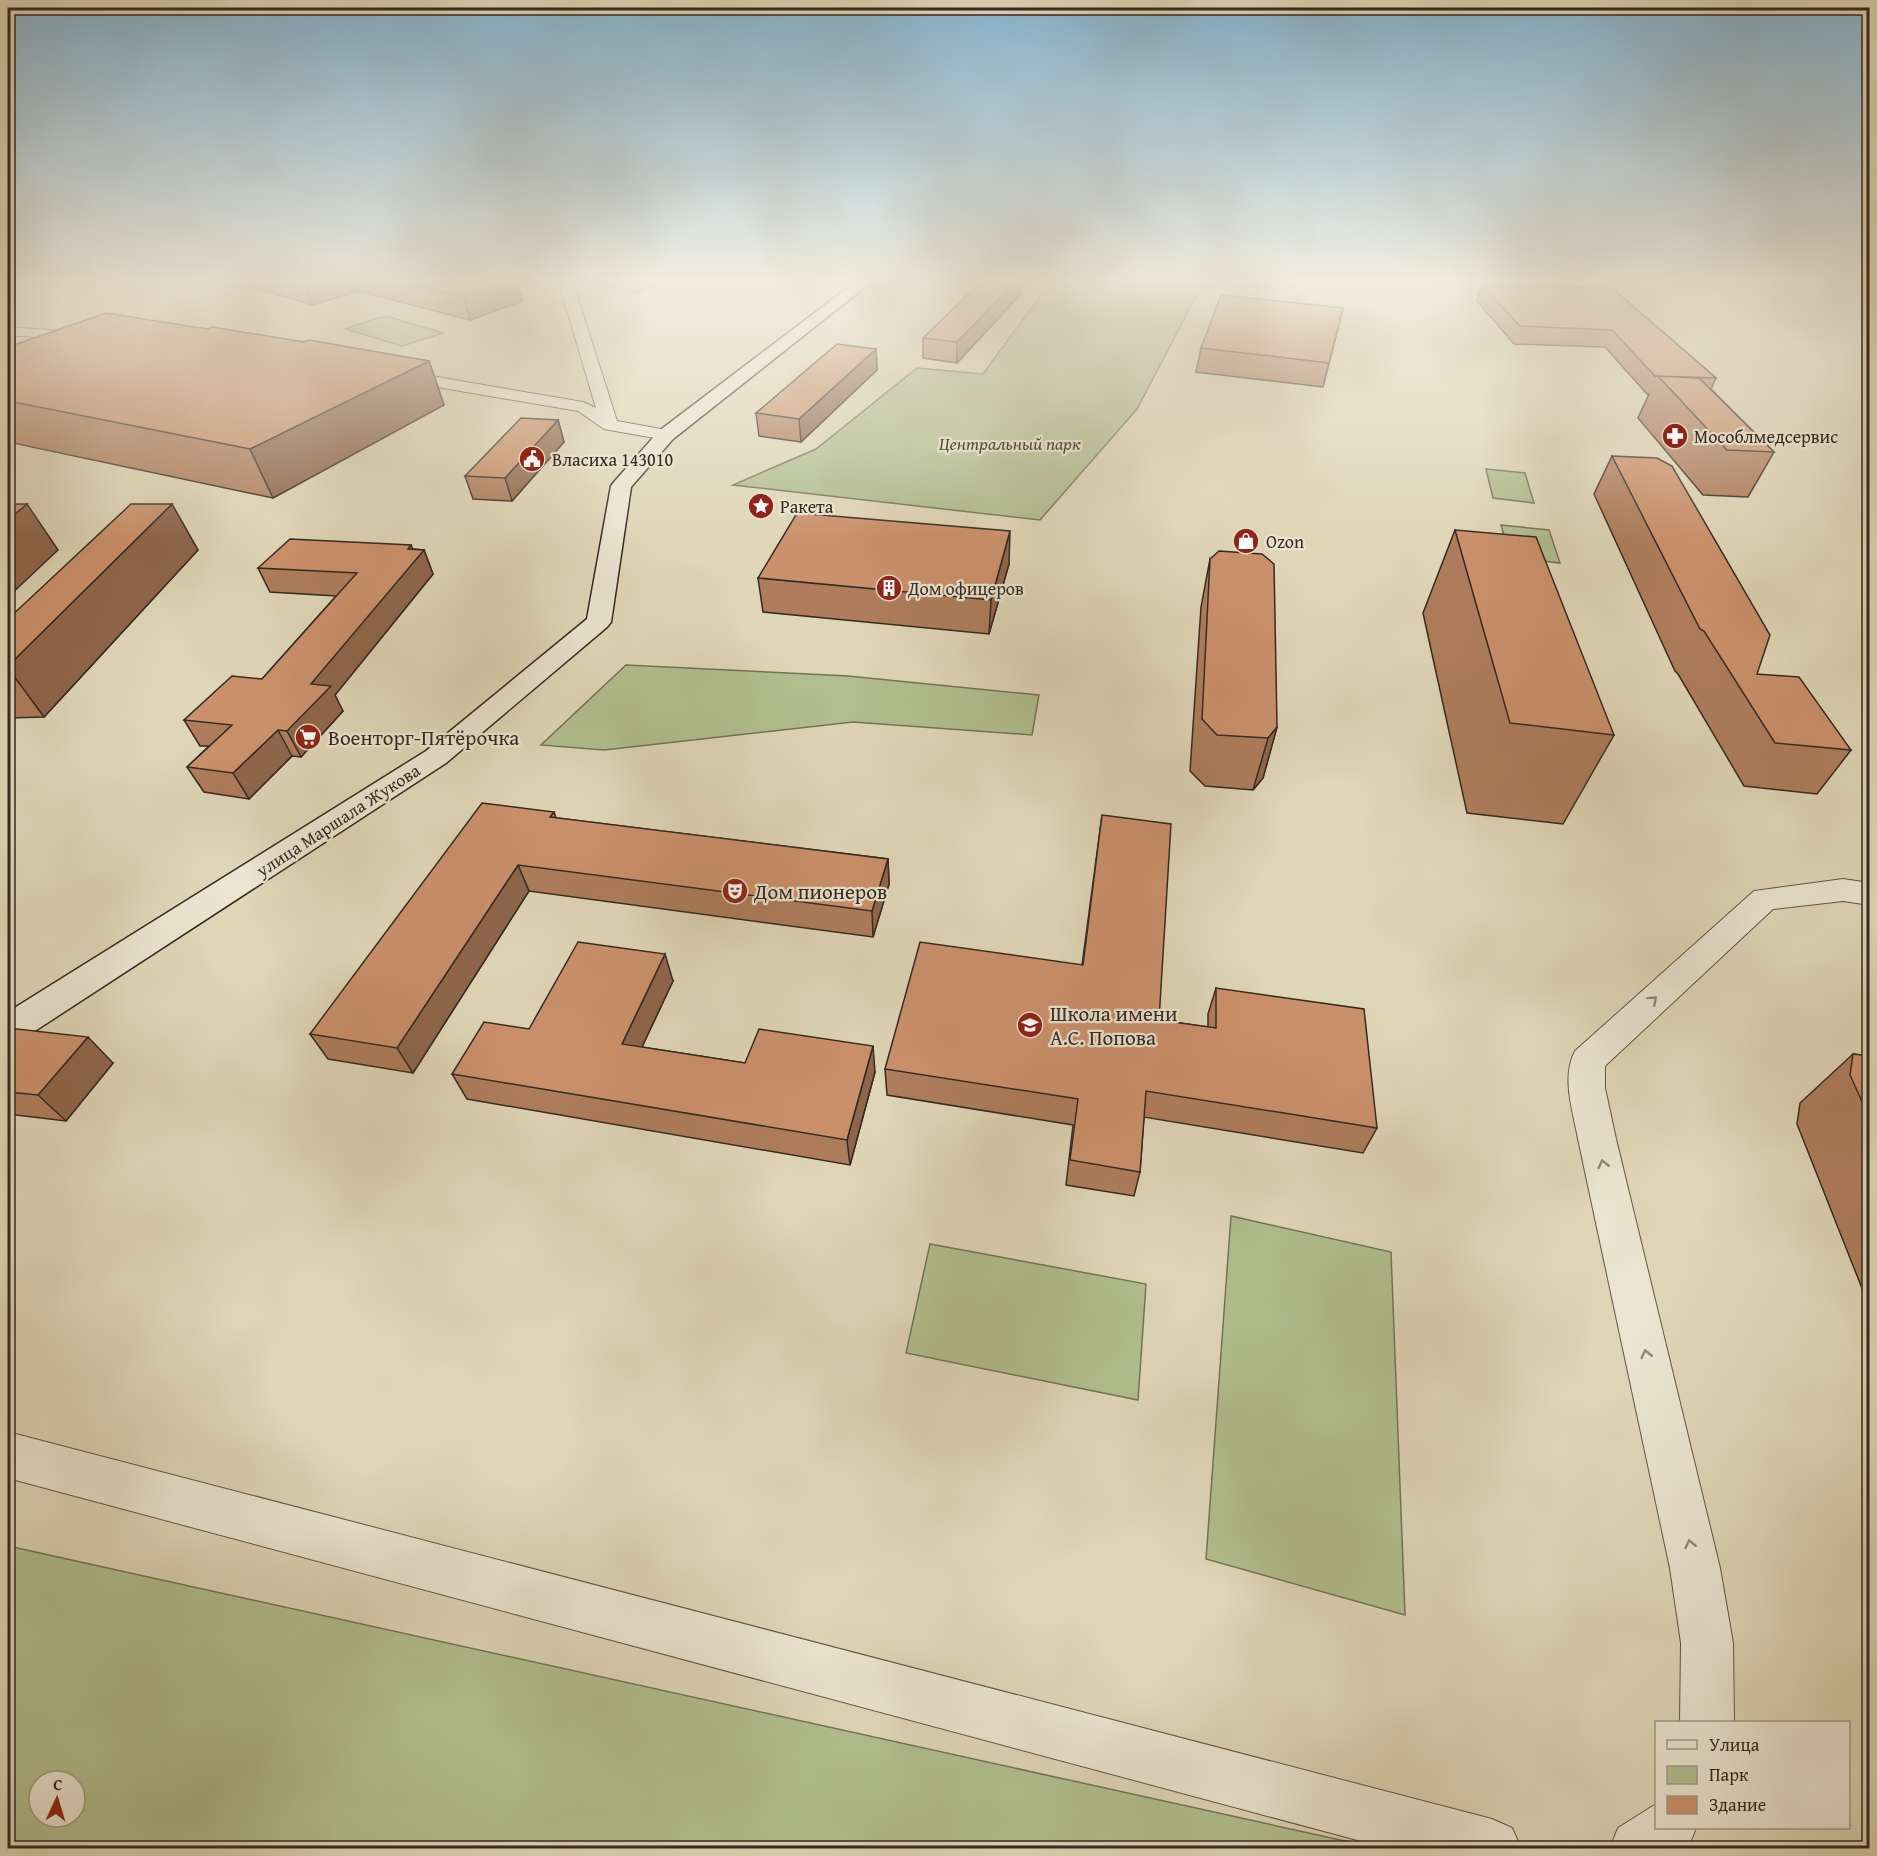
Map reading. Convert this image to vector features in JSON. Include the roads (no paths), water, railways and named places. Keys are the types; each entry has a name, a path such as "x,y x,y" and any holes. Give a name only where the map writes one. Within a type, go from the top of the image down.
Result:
{"street":[{"path":"592,367 610,424"},
{"name":"улица Маршала Жукова","path":"8,1030 436,757 599,622 621,486 666,435 755,367"},
{"path":"385,373 583,407 610,424 666,435"},
{"path":"1707,1721 1707,1643 1695,1568 1597,1138 1587,1088 1587,1061 1765,899 1843,890 1869,894"},
{"path":"8,1455 1492,1848"},
{"path":"1638,1848 1665,1829"}],"place":[{"name":"Мособлмедсервис","path":"1675,436"},
{"name":"Власиха 143010","path":"532,459"},
{"name":"Ракета","path":"761,506"},
{"name":"Ozon","path":"1246,541"},
{"name":"Дом офицеров","path":"889,588"},
{"name":"Военторг-Пятёрочка","path":"308,737"},
{"name":"Дом пионеров","path":"735,891"},
{"name":"Школа имени А.С. Попова","path":"1030,1025"}],"park label":[{"name":"Центральный парк","path":"1010,443"}]}
